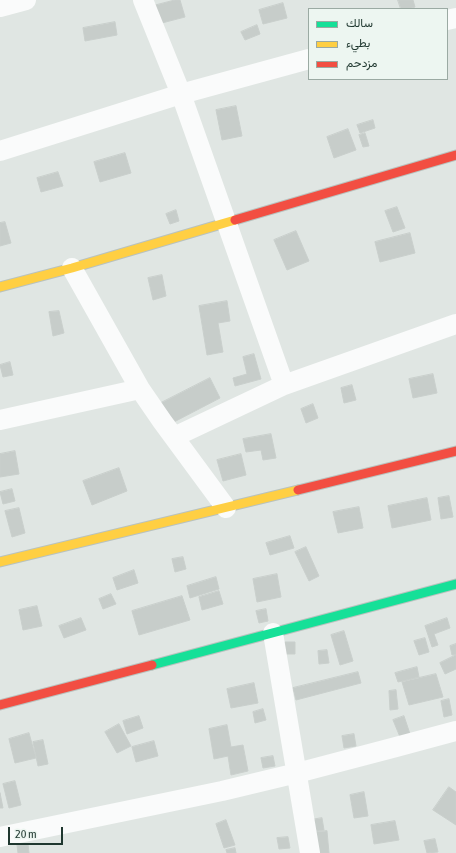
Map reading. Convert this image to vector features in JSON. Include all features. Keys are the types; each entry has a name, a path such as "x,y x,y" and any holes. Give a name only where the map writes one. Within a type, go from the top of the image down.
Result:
{"street":[{"path":"0,7 26,0"},
{"path":"143,0 181,94 284,386"},
{"path":"0,151 181,94 308,59"},
{"path":"0,287 72,268 456,155"},
{"path":"72,268 140,390 226,508"},
{"path":"174,437 284,386 456,324"},
{"path":"0,420 140,390"},
{"path":"0,562 456,451"},
{"path":"0,705 456,584"},
{"path":"273,633 310,853"},
{"path":"6,842 297,773 456,731"}],"building":[{"path":"180,0 185,17 158,24 153,6"},
{"path":"398,0 413,0 415,7 401,8"},
{"path":"283,3 287,18 263,24 259,10"},
{"path":"115,22 117,35 85,41 83,28"},
{"path":"257,25 260,34 245,40 241,32"},
{"path":"236,106 242,136 222,140 216,110"},
{"path":"373,120 375,128 360,133 357,125"},
{"path":"348,129 356,150 334,158 327,137"},
{"path":"365,133 369,146 363,147 359,135"},
{"path":"125,153 131,173 100,182 94,162"},
{"path":"58,172 63,186 41,192 37,178"},
{"path":"397,207 405,228 393,232 385,211"},
{"path":"176,210 179,221 170,224 166,214"},
{"path":"5,222 11,243 0,246 0,223"},
{"path":"296,231 309,261 287,270 274,240"},
{"path":"410,233 415,253 380,262 375,242"},
{"path":"162,275 166,296 153,300 148,278"},
{"path":"227,301 230,321 218,323 223,352 207,355 199,306"},
{"path":"59,311 64,333 53,336 49,312"},
{"path":"254,354 261,379 235,386 233,378 247,374 243,357"},
{"path":"10,362 13,375 3,377 0,365"},
{"path":"433,374 437,393 413,398 409,379"},
{"path":"210,378 220,398 172,423 161,403"},
{"path":"352,385 356,400 344,403 341,388"},
{"path":"313,404 318,418 306,423 301,409"},
{"path":"271,434 276,458 263,460 261,450 246,452 243,439"},
{"path":"15,451 19,474 0,477 0,454"},
{"path":"241,454 246,475 223,481 217,460"},
{"path":"119,468 127,491 92,505 83,481"},
{"path":"12,489 15,501 3,504 0,492"},
{"path":"449,496 453,517 441,519 438,498"},
{"path":"427,498 431,520 392,528 388,506"},
{"path":"359,507 363,528 338,533 333,512"},
{"path":"19,508 25,533 12,537 5,511"},
{"path":"290,536 294,548 270,555 266,543"},
{"path":"306,547 319,576 309,581 295,552"},
{"path":"183,557 186,569 175,572 172,559"},
{"path":"134,570 138,583 117,590 113,578"},
{"path":"277,574 281,597 257,602 253,579"},
{"path":"216,577 219,589 190,598 187,586"},
{"path":"219,591 223,604 202,610 199,597"},
{"path":"111,594 116,604 103,609 99,599"},
{"path":"182,596 190,620 139,635 132,611"},
{"path":"37,606 42,626 23,630 19,610"},
{"path":"266,609 268,621 259,623 256,611"},
{"path":"81,618 86,630 64,638 59,626"},
{"path":"447,618 450,628 434,634 438,645 432,647 425,626"},
{"path":"344,631 353,661 340,665 331,635"},
{"path":"425,638 429,652 419,655 414,641"},
{"path":"285,642 295,642 295,654 285,654"},
{"path":"456,644 456,654 452,655 450,646"},
{"path":"327,650 329,663 319,664 318,651"},
{"path":"456,655 456,669 445,674 440,663"},
{"path":"417,667 419,677 398,682 395,673"},
{"path":"358,672 361,683 296,700 293,688"},
{"path":"436,674 443,697 409,705 402,682"},
{"path":"254,683 258,703 231,708 227,689"},
{"path":"396,690 398,709 390,710 389,691"},
{"path":"449,699 452,715 444,717 441,701"},
{"path":"263,709 266,720 255,723 253,712"},
{"path":"139,716 143,728 127,734 123,721"},
{"path":"404,716 410,734 400,737 393,720"},
{"path":"119,724 131,746 117,753 105,732"},
{"path":"227,725 231,747 243,745 248,771 231,775 228,756 214,759 209,729"},
{"path":"29,733 36,758 15,763 9,739"},
{"path":"354,734 356,746 344,748 342,736"},
{"path":"43,740 48,764 38,766 33,742"},
{"path":"154,741 158,756 136,762 132,747"},
{"path":"273,756 275,766 263,768 261,758"},
{"path":"15,781 21,805 9,808 3,784"},
{"path":"449,787 456,792 456,825 433,810"},
{"path":"364,792 368,816 354,818 350,795"},
{"path":"0,793 3,808 0,808"},
{"path":"322,818 324,830 313,831 311,820"},
{"path":"226,820 235,845 224,848 216,824"},
{"path":"395,821 399,840 374,844 371,825"},
{"path":"327,831 329,853 317,853 315,832"},
{"path":"288,837 290,848 279,849 277,838"},
{"path":"435,839 438,852 427,853 424,841"},
{"path":"28,844 29,853 18,853 17,845"},
{"path":"235,848 236,853 227,853 226,850"}],"traffic: fast":[{"path":"152,665 456,584"}],"traffic: slow":[{"path":"0,287 72,268 235,220"},
{"path":"0,562 298,490"}],"traffic: jam":[{"path":"235,220 456,155"},
{"path":"298,490 456,451"},
{"path":"0,705 152,665"}]}
